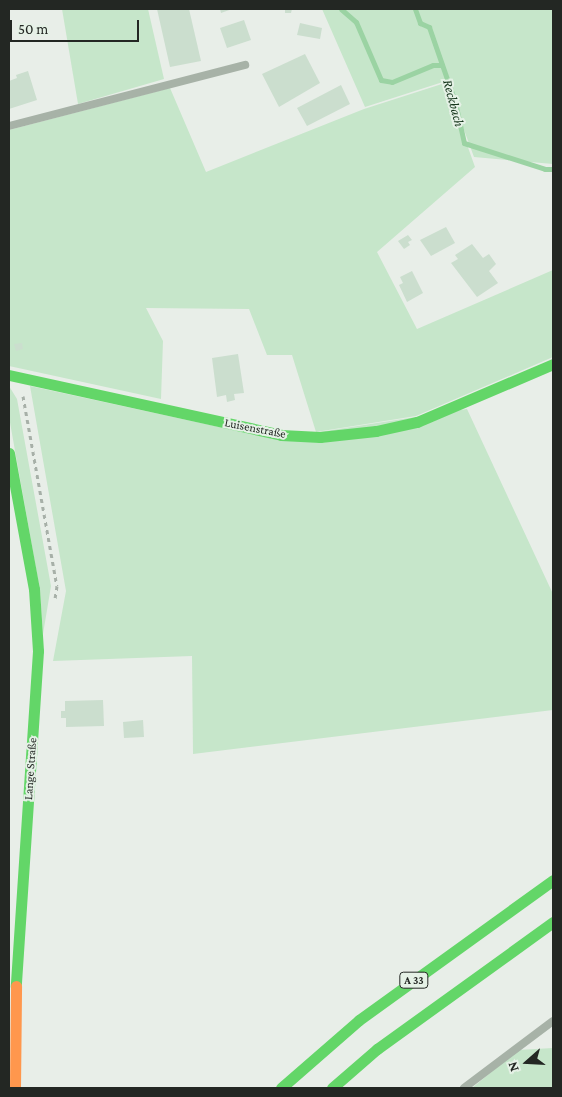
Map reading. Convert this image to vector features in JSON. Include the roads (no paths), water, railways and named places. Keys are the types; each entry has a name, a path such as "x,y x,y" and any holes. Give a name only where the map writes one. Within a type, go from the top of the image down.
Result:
{"main road":[{"name":"Luisenstraße","path":"9,375 281,436 320,437 376,431 417,422 553,364"},
{"name":"Lange Straße","path":"9,453 34,590 38,651 17,945 14,1030 15,1088"},
{"name":"A 33","path":"281,1088 359,1020 553,880"},
{"name":"A 33","path":"332,1088 377,1049 553,922"}],"lane":[{"path":"9,126 246,65"},
{"path":"464,1088 553,1021"}],"waterway":[{"path":"341,9 356,22 381,80 392,82 433,65 442,65"},
{"name":"Reckbach","path":"415,9 420,23 429,27 455,102 464,143 545,169 553,169"}]}
